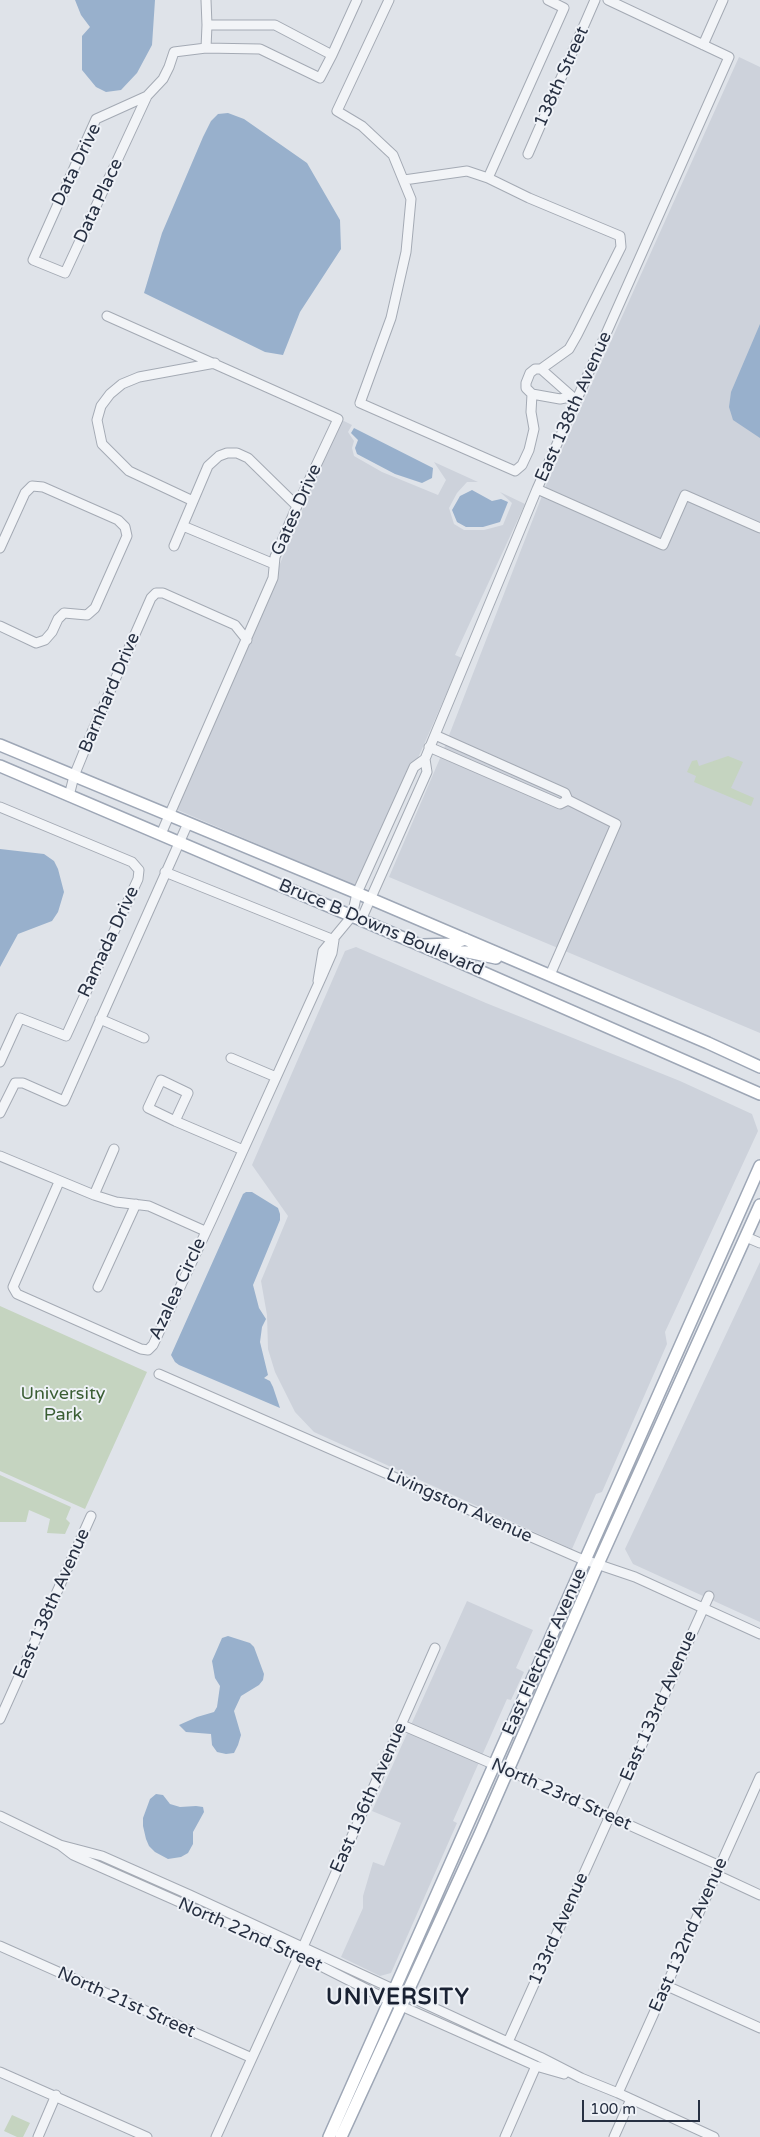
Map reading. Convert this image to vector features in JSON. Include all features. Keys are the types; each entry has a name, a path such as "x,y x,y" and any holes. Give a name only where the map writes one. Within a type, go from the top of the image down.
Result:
{"main road":[{"name":"Bruce B Downs Boulevard","path":"0,745 357,893 760,1067"},
{"name":"Bruce B Downs Boulevard","path":"0,766 448,957 760,1094"},
{"path":"420,945 451,944 465,939"},
{"path":"448,957 458,952 468,952 527,966"},
{"name":"East Fletcher Avenue","path":"341,2137 494,1764 760,1166"},
{"name":"East Fletcher Avenue","path":"329,2137 507,1771 760,1205"},
{"path":"689,1362 692,1338 706,1308 710,1278"}],"street":[{"path":"204,48 207,25 206,0"},
{"path":"147,96 162,79 170,66 174,52 204,48 260,49 320,78 357,0"},
{"path":"389,0 337,111 362,126 393,155 410,199 403,264 391,318 360,403 515,472 522,465 529,450 534,429 531,412 532,394"},
{"path":"488,178 564,8 548,0"},
{"name":"138th Street","path":"528,154 595,0"},
{"path":"608,0 703,45 723,0"},
{"path":"207,25 275,25 332,55"},
{"name":"East 138th Avenue","path":"356,918 371,899 427,772 425,759 429,748 573,398 729,57 703,45"},
{"name":"Data Drive","path":"33,260 96,119 147,96"},
{"name":"Data Place","path":"33,260 65,273 147,96"},
{"path":"404,180 467,171 488,178 529,198 620,236 621,247 577,335 564,353 541,369 534,369 526,382 526,388 532,394 560,399 573,398"},
{"name":"Gates Drive","path":"107,316 338,419 297,506 274,564 273,578 161,834"},
{"path":"194,502 129,471 102,444 97,420 101,406 110,394 122,384 139,377 215,363"},
{"path":"541,369 573,398"},
{"path":"174,546 208,466 219,456 227,453 237,453 248,458 297,506"},
{"path":"0,548 25,492 32,486 43,487 118,520 125,527 126,536 95,608 87,614 64,613 45,640 36,643 0,626"},
{"path":"537,489 663,545 685,495 760,528"},
{"path":"183,526 274,564"},
{"name":"Barnhard Drive","path":"69,796 74,776 147,607 156,593 163,593 234,625 247,640"},
{"path":"435,735 565,793 568,800 616,824 550,975"},
{"path":"429,748 560,804 568,800"},
{"name":"East 138th Avenue","path":"356,918 357,893 414,767 425,759"},
{"name":"Ramada Drive","path":"0,807 132,862 138,870 138,879 66,1036 20,1018 0,1062"},
{"path":"0,1113 15,1083 22,1083 64,1101 188,823"},
{"path":"165,872 314,934 323,935 334,940"},
{"name":"Azalea Circle","path":"318,981 323,951 356,918"},
{"path":"314,934 323,951"},
{"name":"Azalea Circle","path":"59,1182 16,1280 14,1287 17,1294 141,1349 148,1350 154,1345 243,1150 332,953 334,940"},
{"path":"100,1019 144,1038"},
{"path":"231,1058 276,1077"},
{"path":"175,1121 188,1093 161,1080 148,1108 175,1121 243,1150"},
{"path":"94,1195 114,1149"},
{"path":"0,1156 94,1195 116,1202 149,1206 205,1231"},
{"path":"98,1287 136,1204"},
{"path":"746,1237 760,1244"},
{"name":"Livingston Avenue","path":"159,1374 586,1560 636,1578 760,1634"},
{"name":"East 138th Avenue","path":"0,1719 91,1516"},
{"name":"East 133rd Avenue","path":"609,1817 708,1596"},
{"name":"East 136th Avenue","path":"216,2137 301,1951 435,1648"},
{"name":"North 23rd Street","path":"402,1725 494,1764 609,1817 718,1870 760,1895"},
{"name":"East 132nd Avenue","path":"618,2093 760,1777"},
{"name":"North 22nd Street","path":"0,1816 60,1845 102,1856 190,1895 536,2066 581,2078"},
{"name":"133rd Avenue","path":"508,2042 609,1817"},
{"name":"North 22nd Street","path":"60,1845 73,1855 162,1895 301,1951"},
{"path":"102,1856 113,1872"},
{"path":"162,1895 179,1897 190,1895"},
{"name":"North 21st Street","path":"0,1946 252,2058"},
{"path":"667,1986 760,2028"},
{"name":"North 22nd Street","path":"397,1998 508,2042 581,2078 714,2137"},
{"path":"505,2137 536,2066"},
{"path":"0,2072 56,2095 147,2137"},
{"path":"38,2137 56,2095"},
{"path":"614,2137 631,2099"}],"shaded area":[{"path":"739,57 760,67 760,1033 389,877 441,756 547,483"},
{"path":"340,419 352,425 348,432 354,441 352,448 354,456 382,472 438,495 446,480 434,462 478,482 467,482 457,493 449,508 454,524 464,530 484,530 503,525 512,503 500,492 525,504 455,655 462,658 418,758 410,765 356,886 173,808 277,571"},
{"path":"356,947 486,1003 680,1081 752,1114 758,1131 665,1332 667,1344 602,1492 596,1494 572,1549 314,1432 295,1412 275,1372 268,1349 267,1315 261,1281 288,1216 252,1165 345,951"},
{"path":"760,1262 760,1622 633,1564 625,1549"},
{"path":"467,1601 533,1630 516,1668 524,1672 511,1700 507,1699 453,1821 457,1823 391,1973 380,1976 341,1957 363,1908 363,1896 373,1862 384,1866 401,1823 372,1811"}],"green space":[{"path":"728,756 743,762 731,788 754,798 751,806 694,782 696,776 687,772 692,761 697,760 699,766"},
{"name":"University Park","path":"0,1306 147,1372 85,1509 0,1471"},
{"path":"0,1475 71,1507 66,1519 70,1523 65,1534 47,1533 50,1519 29,1510 26,1522 0,1522"},
{"path":"12,2115 30,2123 23,2137 17,2137 4,2131"}],"water":[{"path":"75,0 155,0 152,45 137,73 121,90 106,92 96,87 82,70 82,36 90,27 81,15"},
{"path":"228,113 244,119 307,163 340,220 341,249 300,312 283,355 265,352 144,293 162,233 203,137 211,121 218,114"},
{"path":"760,324 760,438 733,420 729,407 731,392"},
{"path":"354,428 433,468 432,478 422,483 395,474 357,454 355,448 358,440 351,433"},
{"path":"472,490 492,501 501,499 508,502 500,522 483,527 466,527 457,522 452,510 460,496"},
{"path":"0,849 44,854 54,861 64,892 58,912 52,921 18,934 0,967"},
{"path":"252,1192 278,1208 280,1214 280,1220 253,1285 259,1308 266,1319 262,1327 260,1342 268,1375 264,1378 270,1381 280,1408 179,1365 171,1355 243,1194"},
{"path":"228,1636 250,1643 254,1647 264,1674 263,1680 259,1685 241,1696 234,1711 241,1735 234,1753 226,1754 217,1752 212,1745 211,1734 186,1732 179,1725 214,1712 217,1707 220,1686 215,1678 212,1661 222,1638"},
{"path":"156,1794 163,1795 170,1804 180,1807 203,1807 204,1812 193,1832 193,1844 188,1853 181,1857 168,1859 155,1852 149,1846 146,1839 143,1818 150,1799"}],"district":[{"name":"UNIVERSITY","path":"398,1998"}]}
